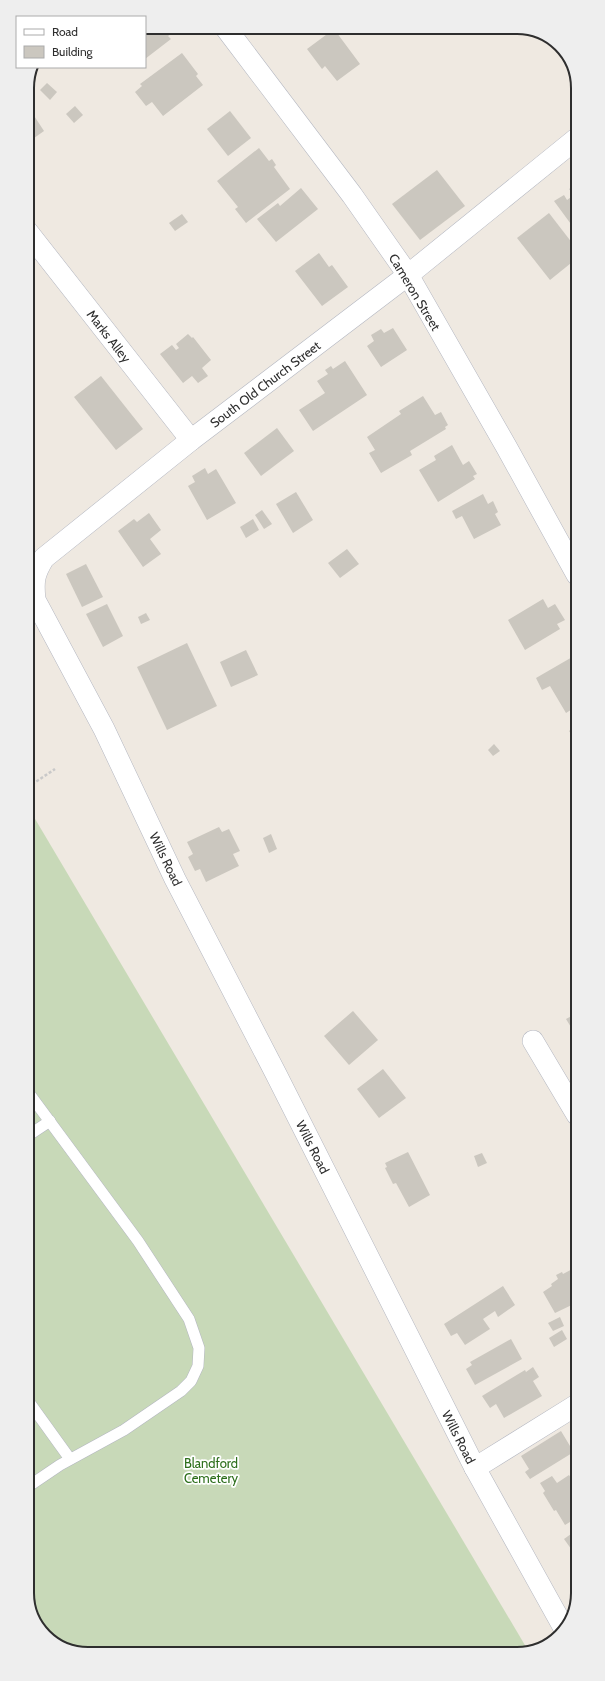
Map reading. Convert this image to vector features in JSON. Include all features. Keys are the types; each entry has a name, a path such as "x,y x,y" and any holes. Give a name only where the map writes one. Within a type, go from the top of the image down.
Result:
{"street":[{"name":"Cameron Street","path":"230,34 352,195 408,275 507,448 571,564"},
{"name":"South Old Church Street","path":"34,578 35,572 44,558 191,440 408,275 571,142"},
{"name":"Marks Alley","path":"34,240 191,440"},
{"name":"South Old Church Street","path":"34,592 35,600 68,661"},
{"name":"Wills Road","path":"68,661 104,730 175,879 276,1074 475,1468 561,1624"},
{"path":"533,1041 571,1105"},
{"path":"475,1468 571,1408"}],"lane":[{"path":"34,1100 138,1241 189,1319 199,1348 198,1366 191,1381 181,1391 124,1430 70,1459 34,1483"},
{"path":"34,1131 50,1122"},
{"path":"34,1409 70,1459"}],"path":[{"path":"34,783 55,769"}],"green space":[{"name":"Blandford Cemetery","path":"34,817 526,1647 84,1647 70,1644 55,1636 43,1623 38,1614 34,1600"}],"building":[{"path":"146,34 171,34 168,36 171,39 146,58"},
{"path":"327,34 338,34 360,64 337,81 325,66 322,69 307,49"},
{"path":"182,53 198,74 196,76 203,85 163,116 152,102 146,106 135,92 142,86 140,84"},
{"path":"47,83 57,92 50,100 40,90"},
{"path":"75,106 83,115 74,123 66,114"},
{"path":"230,111 251,138 228,156 207,129"},
{"path":"34,116 44,131 34,138"},
{"path":"259,148 269,161 272,159 276,165 274,167 290,189 246,223 235,209 238,207 217,181"},
{"path":"437,170 465,206 420,240 392,204"},
{"path":"301,188 318,209 276,242 257,219 278,203 280,206"},
{"path":"564,195 567,200 571,197 571,224 554,201"},
{"path":"549,213 571,242 571,263 550,280 517,238"},
{"path":"182,214 188,222 175,231 169,223"},
{"path":"319,253 329,267 332,265 348,287 322,306 295,271"},
{"path":"393,328 407,350 381,367 367,346 374,341 371,335 381,329 384,333"},
{"path":"188,334 192,338 193,337 211,360 202,368 208,376 198,383 192,376 183,383 160,354 172,345 176,350 179,348 176,344"},
{"path":"345,361 367,395 313,431 299,410 325,393 317,381 328,374 325,370 331,366 333,369"},
{"path":"101,376 143,429 116,450 74,397"},
{"path":"423,396 435,415 441,412 448,425 445,427 446,429 410,451 412,455 381,473 369,453 375,450 367,437 401,414 399,411"},
{"path":"277,428 294,451 261,476 244,453"},
{"path":"452,445 463,465 469,461 477,474 473,476 475,479 438,502 419,470 436,460 434,456"},
{"path":"205,468 208,474 216,469 236,503 207,520 188,486 195,482 192,476"},
{"path":"296,492 313,520 293,533 276,504"},
{"path":"483,494 488,504 493,501 498,512 495,514 501,525 474,539 462,516 456,519 452,511"},
{"path":"262,510 272,524 264,529 255,515"},
{"path":"149,513 161,530 150,539 161,554 143,567 118,531 134,519 137,522"},
{"path":"253,519 259,530 246,538 240,527"},
{"path":"347,549 359,564 340,578 328,563"},
{"path":"86,564 103,597 82,607 66,574"},
{"path":"543,599 548,608 555,604 565,620 557,624 560,629 525,650 508,620"},
{"path":"107,604 123,636 103,647 86,614"},
{"path":"146,613 150,620 141,624 138,617"},
{"path":"187,643 217,706 167,730 137,667"},
{"path":"246,650 258,675 231,687 220,662"},
{"path":"571,658 571,710 566,713 550,686 542,690 536,678"},
{"path":"494,744 500,751 493,756 488,750"},
{"path":"219,827 222,832 229,829 240,851 233,854 239,866 206,882 200,869 195,871 188,857 193,854 187,842"},
{"path":"271,834 277,849 269,853 263,838"},
{"path":"353,1011 378,1040 349,1065 324,1036"},
{"path":"571,1016 571,1027 566,1019"},
{"path":"383,1069 406,1098 379,1118 357,1089"},
{"path":"408,1152 430,1195 409,1207 396,1183 393,1184 385,1168 387,1167 385,1163"},
{"path":"482,1153 487,1163 478,1167 474,1156"},
{"path":"571,1270 571,1305 555,1313 543,1292 552,1286 551,1284 558,1279 556,1275 562,1272 563,1274"},
{"path":"503,1286 515,1305 498,1317 495,1311 483,1319 490,1329 465,1345 457,1333 451,1336 444,1324"},
{"path":"560,1317 564,1326 553,1331 548,1323"},
{"path":"562,1330 567,1339 554,1347 549,1338"},
{"path":"511,1339 522,1359 475,1385 466,1369 472,1365 470,1362"},
{"path":"533,1367 539,1377 533,1381 542,1396 504,1418 496,1404 490,1408 482,1396 525,1370 526,1372"},
{"path":"561,1431 570,1446 571,1445 571,1454 530,1479 525,1472 529,1469 521,1456"},
{"path":"569,1475 571,1478 571,1521 565,1525 543,1493 545,1491 540,1483 552,1476 557,1483"},
{"path":"571,1534 571,1549 564,1539"}]}
